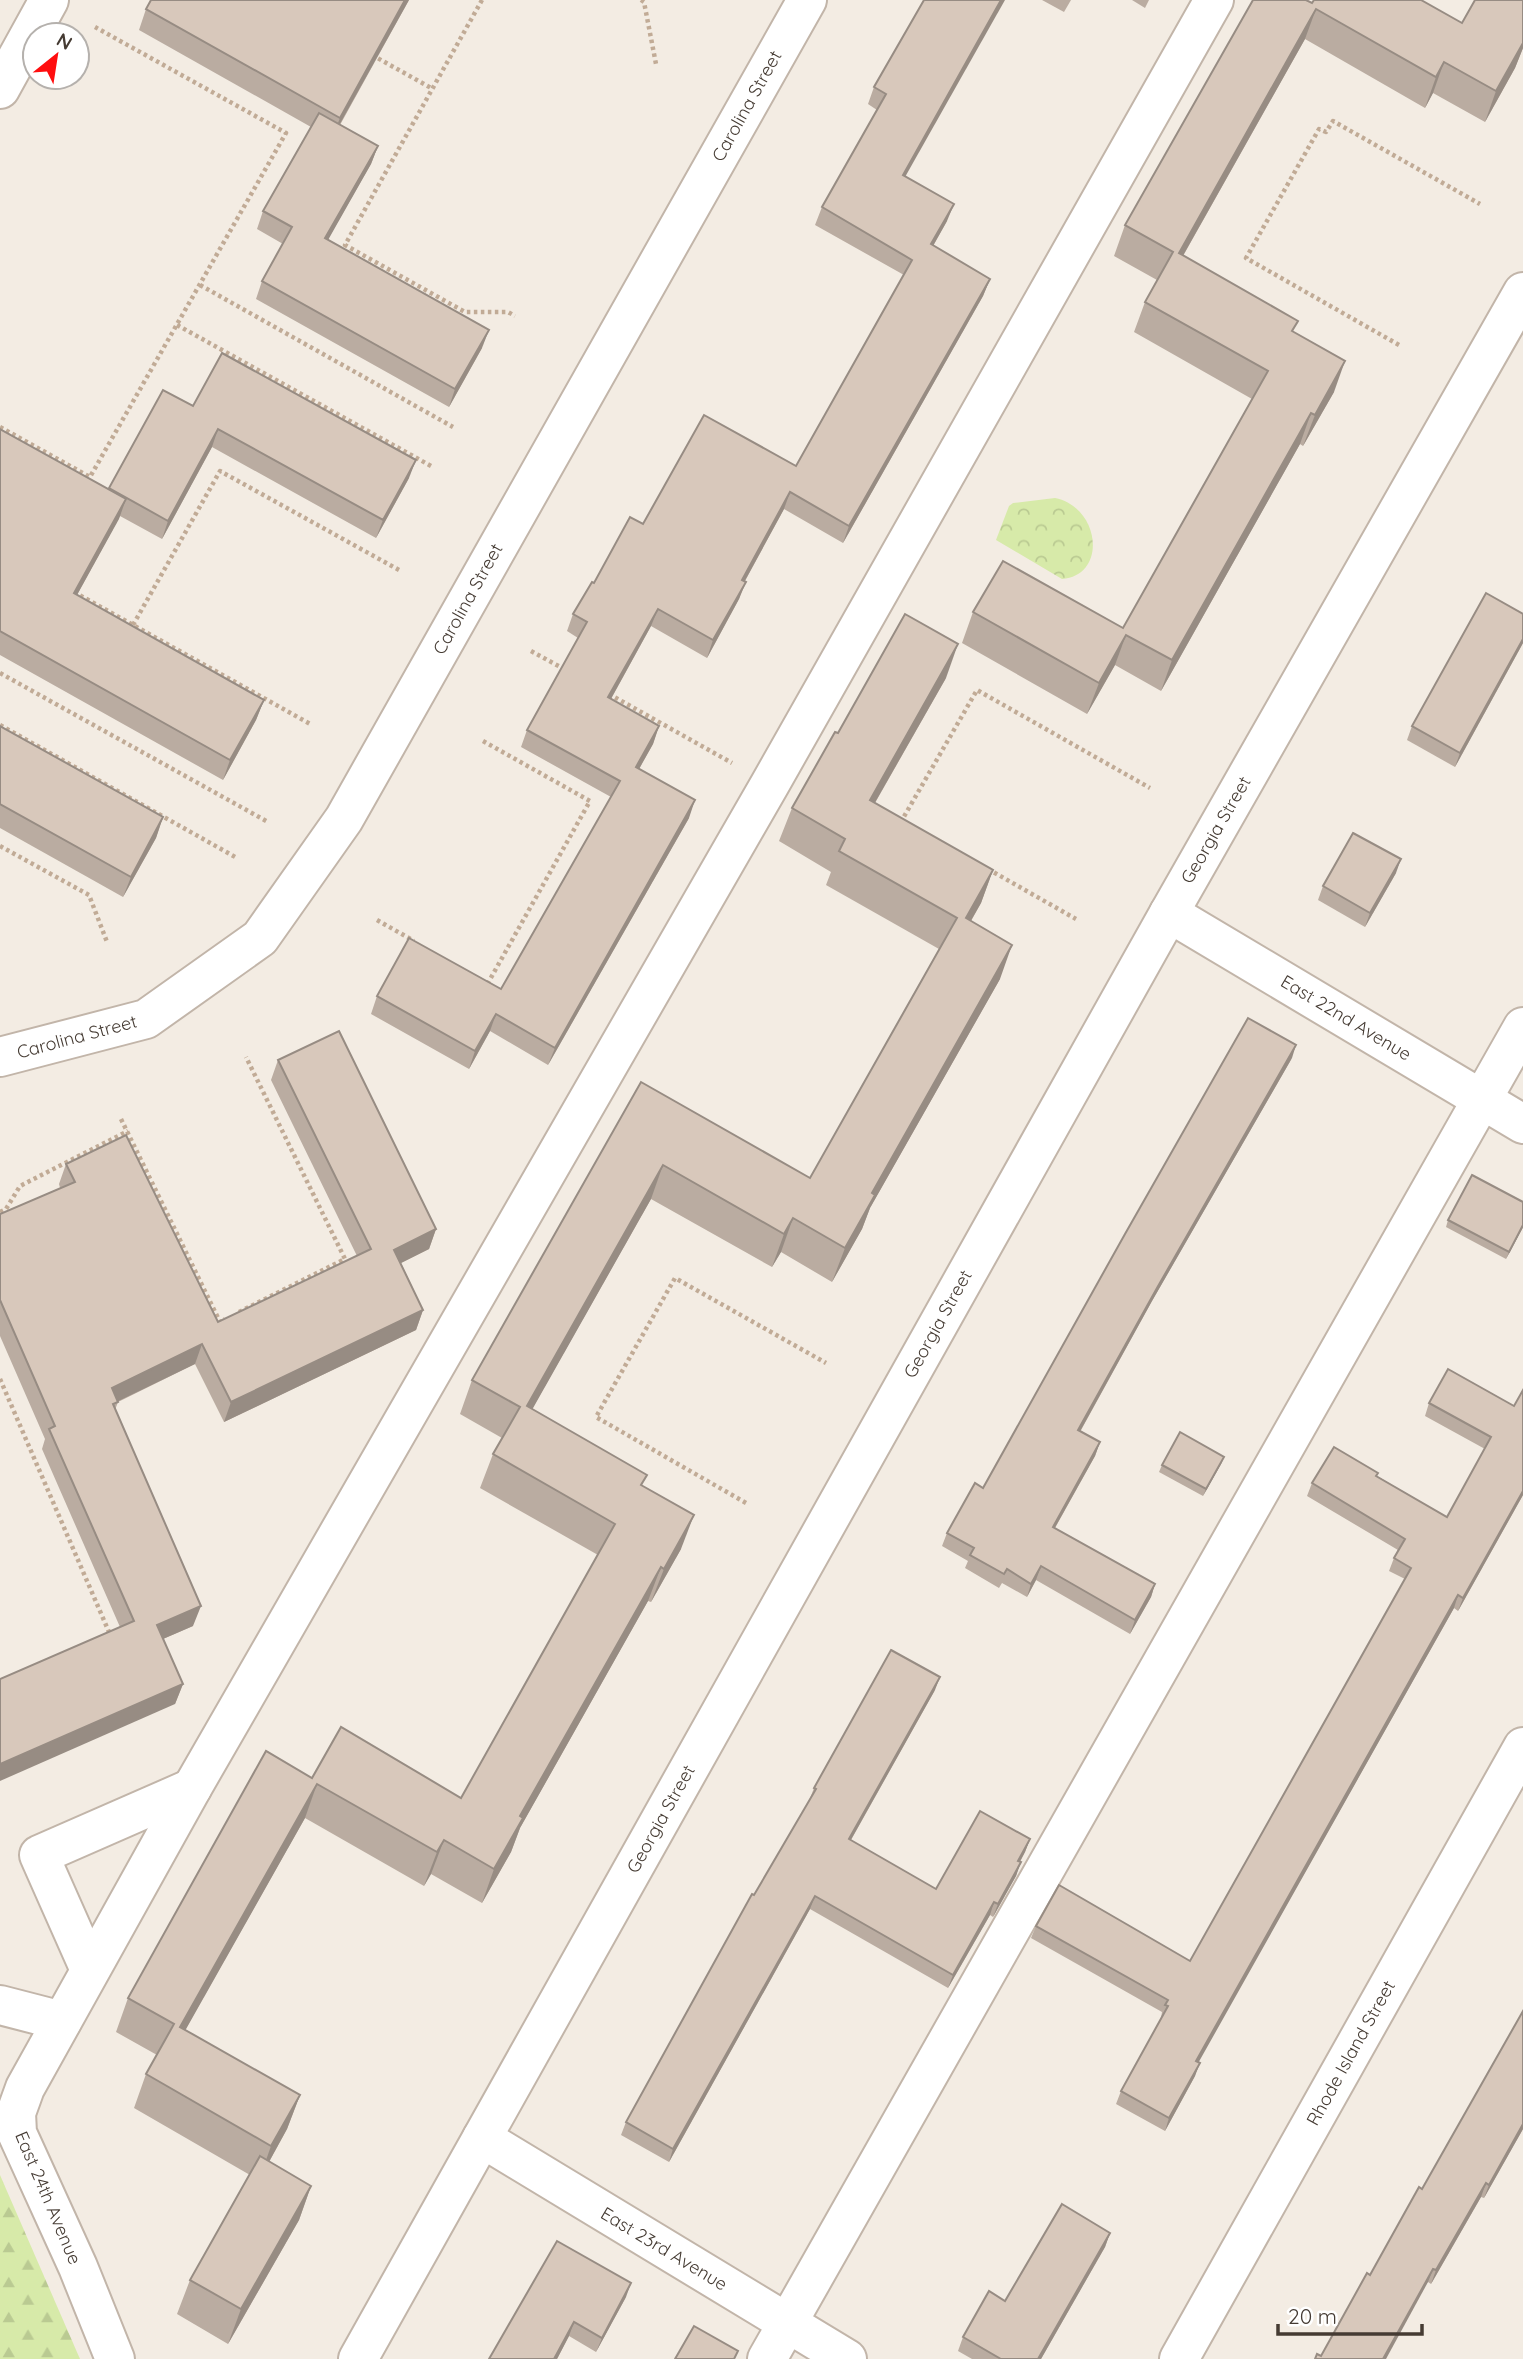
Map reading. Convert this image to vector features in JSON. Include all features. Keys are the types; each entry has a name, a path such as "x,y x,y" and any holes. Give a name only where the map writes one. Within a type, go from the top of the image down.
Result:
{"street":[{"path":"0,89 49,0"},
{"name":"Carolina Street","path":"0,1058 146,1019 260,938 344,819 807,0"},
{"name":"East 24th Avenue","path":"115,2359 78,2267 17,2133 16,2113 25,2088 192,1788 770,784 1214,0"},
{"name":"Georgia Street","path":"358,2359 1169,913 1523,292"},
{"name":"East 22nd Avenue","path":"1169,913 1523,1124"},
{"path":"767,2359 1523,1027"},
{"name":"Rhode Island Street","path":"1179,2359 1523,1747"},
{"path":"90,1970 39,1855 192,1788"},
{"path":"0,2005 62,2021"},
{"name":"East 23rd Avenue","path":"482,2138 847,2359"}],"path":[{"path":"482,0 345,245 465,312 508,312 515,316"},
{"path":"641,0 644,2 656,64"},
{"path":"0,427 90,477 286,133 96,27"},
{"path":"364,51 433,89"},
{"path":"1399,345 1246,258 1319,129 1326,132 1333,121 1480,204"},
{"path":"200,285 453,427"},
{"path":"177,325 431,466"},
{"path":"133,625 220,471 399,570"},
{"path":"73,592 312,725"},
{"path":"531,650 567,671"},
{"path":"0,673 268,822"},
{"path":"914,827 902,820 977,690 1150,788"},
{"path":"603,691 770,784"},
{"path":"0,725 237,858"},
{"path":"477,976 488,983 590,801 483,741"},
{"path":"0,846 89,895 107,942"},
{"path":"983,866 1076,919"},
{"path":"377,920 421,945"},
{"path":"121,1119 220,1322 345,1259 246,1058"},
{"path":"0,1212 6,1209 20,1186 128,1131"},
{"path":"746,1503 596,1418 675,1278 826,1363"},
{"path":"0,1379 108,1632 97,1638"}],"green space":[{"path":"1055,498 1070,504 1082,514 1093,540 1092,554 1087,566 1077,575 1062,579 996,540 1009,506 1013,503"},
{"path":"0,2175 80,2359 0,2359"}],"building":[{"path":"151,0 405,0 340,118 146,9"},
{"path":"924,0 1001,0 903,175 954,204 931,244 990,279 849,526 790,492 742,580 746,582 713,640 658,609 608,697 659,726 636,767 695,800 555,1048 496,1014 475,1051 377,996 409,938 501,989 620,781 527,730 587,622 573,614 592,582 594,583 630,517 643,524 704,415 796,466 912,260 822,207 886,94 874,87"},
{"path":"1253,0 1306,0 1312,3 1314,0 1421,0 1462,23 1475,0 1523,0 1523,43 1496,91 1444,62 1436,77 1316,9 1179,253 1298,321 1292,331 1345,361 1315,415 1311,413 1172,660 1126,635 1099,683 973,612 1003,561 1123,628 1268,371 1145,302 1173,252 1125,225"},
{"path":"319,113 378,146 325,238 489,330 455,389 262,281 292,227 263,211"},
{"path":"222,353 416,460 383,520 218,429 168,521 109,488 163,390 193,406"},
{"path":"0,429 126,499 74,593 264,700 230,760 0,631"},
{"path":"1486,593 1523,614 1523,639 1460,753 1412,726"},
{"path":"905,614 958,644 870,800 993,870 966,918 1012,945 872,1193 875,1195 845,1248 793,1218 784,1234 663,1165 527,1406 647,1475 641,1485 694,1515 664,1569 661,1567 520,1816 523,1818 494,1869 444,1840 437,1852 317,1784 180,2027 300,2095 271,2146 146,2074 174,2024 128,1998 266,1751 312,1778 341,1727 461,1798 615,1524 493,1454 520,1407 472,1380 641,1082 810,1178 957,918 839,851 845,839 792,808"},
{"path":"0,726 163,817 131,877 0,804"},
{"path":"1353,833 1401,859 1370,913 1323,886"},
{"path":"1248,1018 1296,1045 1078,1430 1100,1442 1053,1527 1155,1584 1135,1620 1041,1566 1031,1584 1007,1569 1004,1574 970,1555 974,1548 947,1533 975,1483 983,1488"},
{"path":"339,1031 436,1229 394,1250 423,1310 231,1402 202,1344 112,1388 118,1402 113,1404 201,1606 157,1625 183,1684 0,1764 0,1679 134,1621 49,1429 55,1426 0,1300 0,1214 75,1182 66,1164 126,1135 218,1322 371,1249 278,1060"},
{"path":"1472,1175 1523,1202 1523,1225 1509,1252 1448,1220"},
{"path":"1448,1369 1514,1406 1523,1390 1523,1491 1463,1598 1458,1595 1196,2061 1200,2063 1169,2118 1121,2091 1168,2006 1165,2005 1168,2000 1036,1926 1059,1885 1190,1961 1411,1568 1394,1558 1405,1539 1312,1483 1334,1447 1378,1473 1376,1476 1447,1517 1491,1437 1429,1403"},
{"path":"1180,1432 1224,1457 1206,1489 1162,1465"},
{"path":"891,1650 940,1677 849,1839 936,1889 980,1811 1030,1839 1018,1861 1021,1862 998,1904 994,1902 953,1975 815,1896 673,2149 626,2122 752,1894 754,1895 816,1789 814,1788"},
{"path":"1523,2011 1523,2124 1489,2185 1486,2183 1436,2270 1433,2269 1383,2359 1315,2359 1317,2354 1321,2356 1367,2273 1370,2275 1419,2187 1422,2189"},
{"path":"260,2156 311,2186 241,2309 190,2280"},
{"path":"1062,2204 1110,2233 1038,2359 1001,2359 963,2337 989,2291 1005,2301"},
{"path":"557,2241 631,2283 602,2338 574,2322 554,2359 489,2359"},
{"path":"694,2326 738,2351 734,2359 675,2359"}]}
